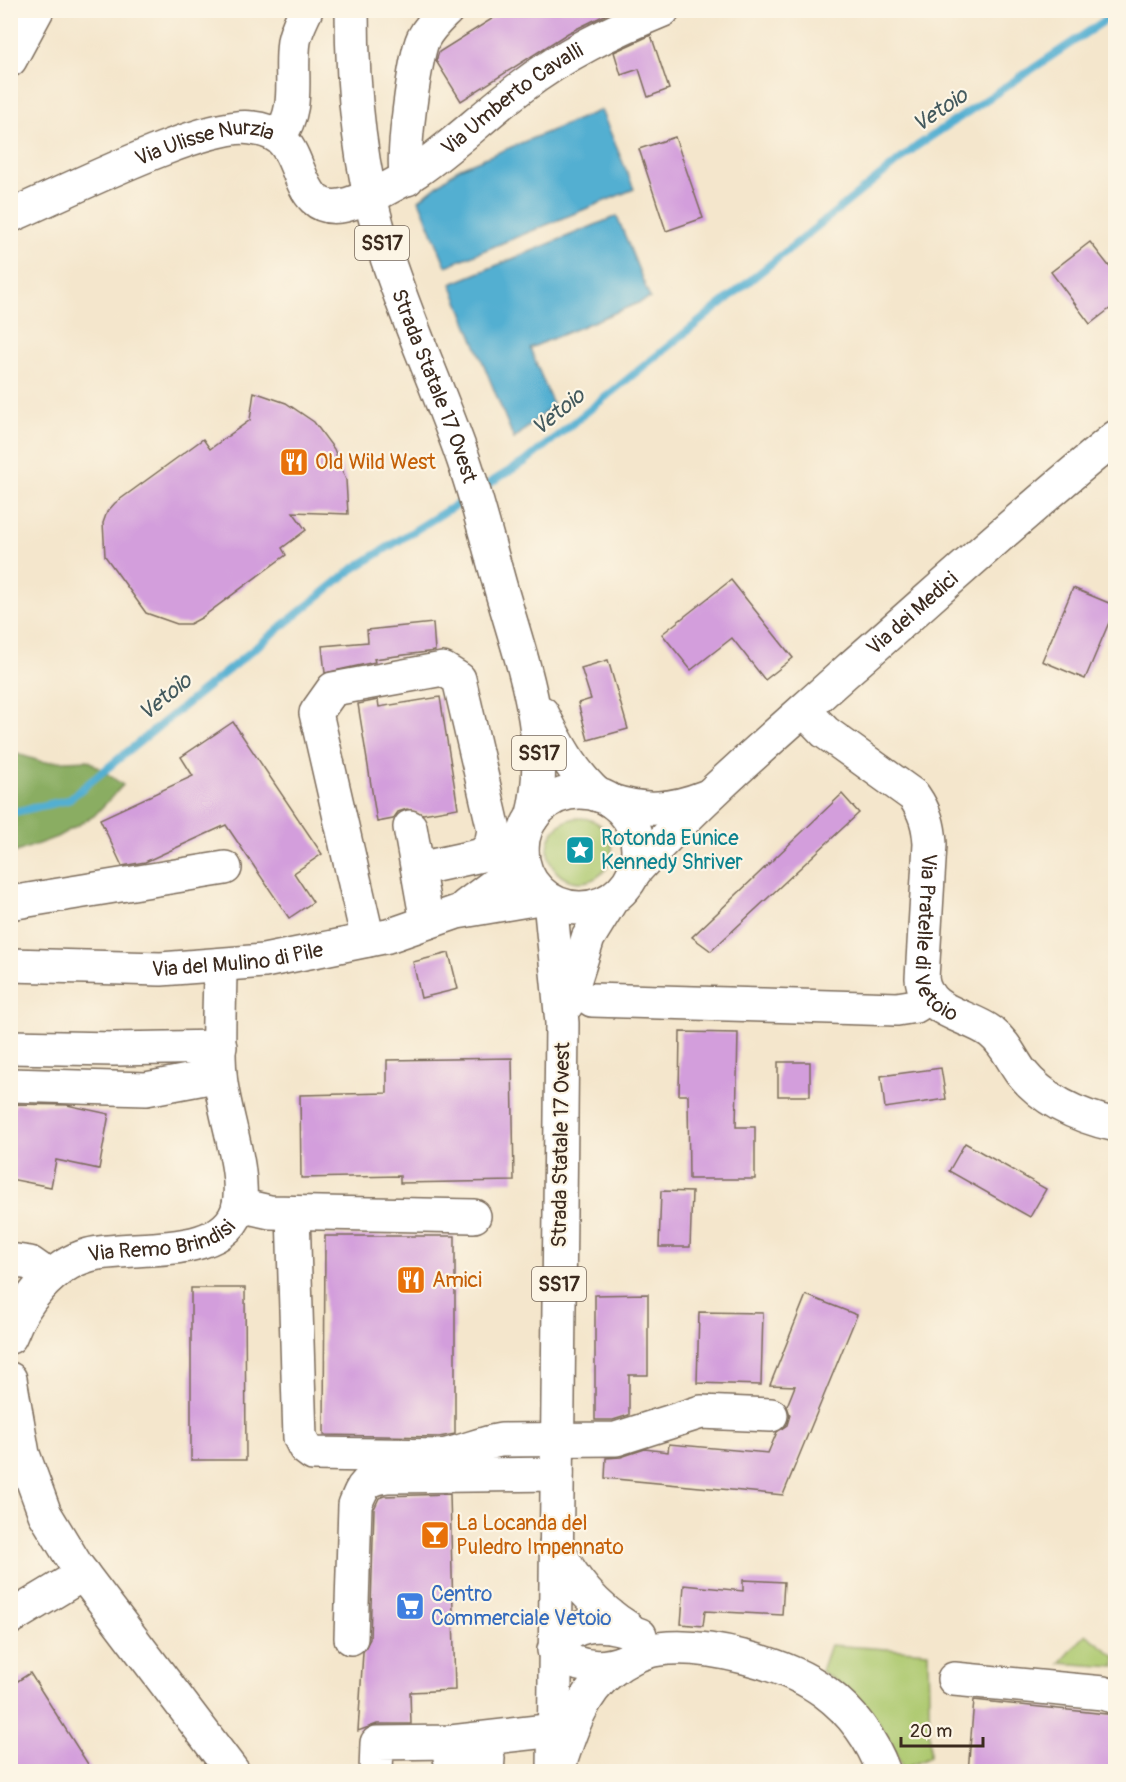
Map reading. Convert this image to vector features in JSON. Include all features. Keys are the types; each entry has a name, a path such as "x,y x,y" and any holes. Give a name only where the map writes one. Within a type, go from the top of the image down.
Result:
{"street":[{"path":"10,60 36,10"},
{"path":"279,137 290,119 293,105 294,44 306,10"},
{"name":"Strada Statale 17 Ovest","path":"352,10 357,106 369,195 387,259 464,463 530,688 540,765 539,784 532,818"},
{"path":"407,179 404,154 418,55 428,31 447,10"},
{"name":"Via Umberto Cavalli","path":"369,195 407,179 448,149 509,96 547,68 599,38 663,10"},
{"name":"Via Ulisse Nurzia","path":"10,216 174,145 209,133 249,127 279,137 288,148 304,189 315,200 329,205 347,205 369,195"},
{"name":"Via dei Medici","path":"634,872 712,795 804,710 1049,492 1116,437"},
{"path":"368,940 316,713 333,689 443,669 459,679 494,830 491,845 482,855 418,869"},
{"name":"Strada Statale 17 Ovest","path":"530,688 564,754 577,774 605,798"},
{"name":"Via Pratelle di Vetoio","path":"804,710 825,732 914,796 924,809 930,844 922,978 929,996 943,1008 993,1033 1026,1078 1046,1096 1068,1109 1116,1125"},
{"name":"SS17","path":"522,851 523,837 532,818 542,806 561,795 576,792 605,798 624,812 635,833 638,857 634,872 627,884 612,899"},
{"name":"Via dei Medici","path":"605,798 650,810 668,809 712,795"},
{"path":"410,827 418,869 442,917"},
{"path":"522,851 528,878 548,899 578,909 592,907 612,899"},
{"name":"Via del Mulino di Pile","path":"442,917 506,876 522,851"},
{"path":"10,903 225,868"},
{"name":"Strada Statale 17 Ovest","path":"548,899 562,1023 554,1650 556,1772"},
{"name":"Via del Mulino di Pile","path":"10,965 161,969 264,961 368,940 442,917 548,899"},
{"name":"Strada Statale 17 Ovest","path":"562,1023 583,950 596,922 612,899"},
{"name":"Via Remo Brindisi","path":"10,1337 17,1319 30,1299 50,1277 87,1255 108,1251 191,1245 207,1240 227,1227 239,1205 240,1185 220,1061 220,966"},
{"path":"592,1000 897,1009 915,1006 929,996"},
{"path":"10,1047 114,1049 220,1061"},
{"path":"10,1085 146,1089 220,1061"},
{"path":"239,1205 259,1210 293,1213 474,1216"},
{"path":"293,1213 300,1438 305,1448 320,1455 441,1456 459,1454 484,1442 621,1438 701,1412 771,1415"},
{"path":"10,1260 30,1263 50,1277"},
{"path":"10,1379 15,1419 33,1485 45,1514 83,1574 233,1772"},
{"path":"351,1638 354,1506 362,1489 371,1479 388,1476 557,1474"},
{"path":"556,1545 580,1588 603,1611 632,1648"},
{"path":"10,1618 83,1574"},
{"path":"632,1648 616,1626 586,1626 568,1634 554,1650 563,1658 589,1667 610,1666 632,1648 686,1649 756,1661 815,1685 841,1706 859,1725 875,1751 884,1772"},
{"path":"556,1772 573,1728 590,1694 632,1648"},
{"path":"954,1679 1107,1694 1116,1697"},
{"path":"376,1772 377,1743 451,1742 555,1730"},
{"path":"451,1742 450,1758 488,1758 487,1772"}],"green space":[{"path":"11,752 43,762 88,760 123,785 94,816 57,837 11,854"},
{"path":"580,818 598,824 606,832 612,850 606,868 598,876 580,882 562,876 554,868 548,850 554,832 562,824"},
{"path":"1086,1634 1115,1656 1115,1667 1060,1663"},
{"path":"830,1645 928,1652 930,1757 903,1769 888,1739 870,1713 848,1691 821,1671"}],"water":[{"path":"601,110 634,189 446,266 419,200 458,169"},
{"path":"617,216 650,298 530,348 553,405 514,439 451,284"}],"building":[{"path":"506,10 615,10 568,33 461,101 436,61 439,52"},
{"path":"651,35 669,89 648,97 639,69 621,75 614,52"},
{"path":"675,137 703,218 666,231 639,149"},
{"path":"1090,242 1116,275 1116,304 1090,324 1051,272"},
{"path":"254,392 286,403 314,422 334,449 346,480 348,514 293,512 306,530 282,548 286,555 190,624 177,624 146,613 105,556 103,523 107,512 115,503 203,439 210,449 250,420"},
{"path":"731,580 793,658 765,680 732,638 691,670 662,634"},
{"path":"1073,588 1116,606 1085,679 1042,661"},
{"path":"433,623 435,651 374,659 375,662 325,673 322,646 368,642 367,630"},
{"path":"608,660 628,729 588,740 578,703 591,699 581,668"},
{"path":"440,697 458,808 423,814 407,809 398,812 393,819 377,822 358,704 378,700 379,707"},
{"path":"233,722 322,854 294,873 313,902 289,918 226,825 145,862 122,866 100,819 193,776 181,757"},
{"path":"842,794 859,813 711,951 692,937"},
{"path":"449,953 458,989 421,998 413,962"},
{"path":"680,1032 738,1033 736,1127 755,1127 755,1179 689,1179 688,1095 679,1095"},
{"path":"512,1058 514,1181 400,1183 400,1176 301,1178 300,1095 387,1093 387,1060"},
{"path":"778,1062 810,1062 810,1096 778,1096"},
{"path":"941,1068 946,1099 885,1108 881,1076"},
{"path":"15,1104 67,1105 109,1114 99,1169 56,1160 51,1187 10,1179 10,1125"},
{"path":"965,1143 1046,1189 1030,1217 949,1171"},
{"path":"661,1191 692,1192 690,1247 659,1247"},
{"path":"325,1236 455,1236 455,1434 439,1437 324,1435"},
{"path":"191,1288 245,1288 246,1460 191,1460"},
{"path":"648,1294 648,1375 629,1375 629,1415 613,1420 595,1420 595,1295"},
{"path":"806,1295 857,1315 783,1495 605,1478 606,1458 621,1457 645,1449 668,1452 669,1444 768,1453 777,1432 787,1425 790,1415 787,1406 795,1386 770,1385"},
{"path":"699,1312 763,1313 761,1385 697,1383"},
{"name":"Centro Commerciale Vetoio","path":"450,1494 455,1690 410,1692 411,1724 377,1724 358,1731 363,1652 370,1639 374,1509 379,1498 384,1496"},
{"path":"743,1580 784,1582 782,1615 705,1611 703,1626 681,1624 684,1585 743,1591"},
{"path":"30,1673 93,1772 19,1772 10,1759 10,1686"},
{"path":"974,1700 1116,1715 1116,1772 968,1772"}],"waterway":[{"name":"Vetoio","path":"480,489 526,461 917,146 1116,13"},
{"name":"Vetoio","path":"10,813 68,800 350,571 470,496"}],"place":[{"name":"Old Wild West","path":"294,462"},
{"name":"Rotonda Eunice Kennedy Shriver","path":"580,850"},
{"name":"Amici","path":"411,1280"},
{"name":"La Locanda del Puledro Impennato","path":"435,1535"},
{"name":"Centro Commerciale Vetoio","path":"410,1606"}]}
